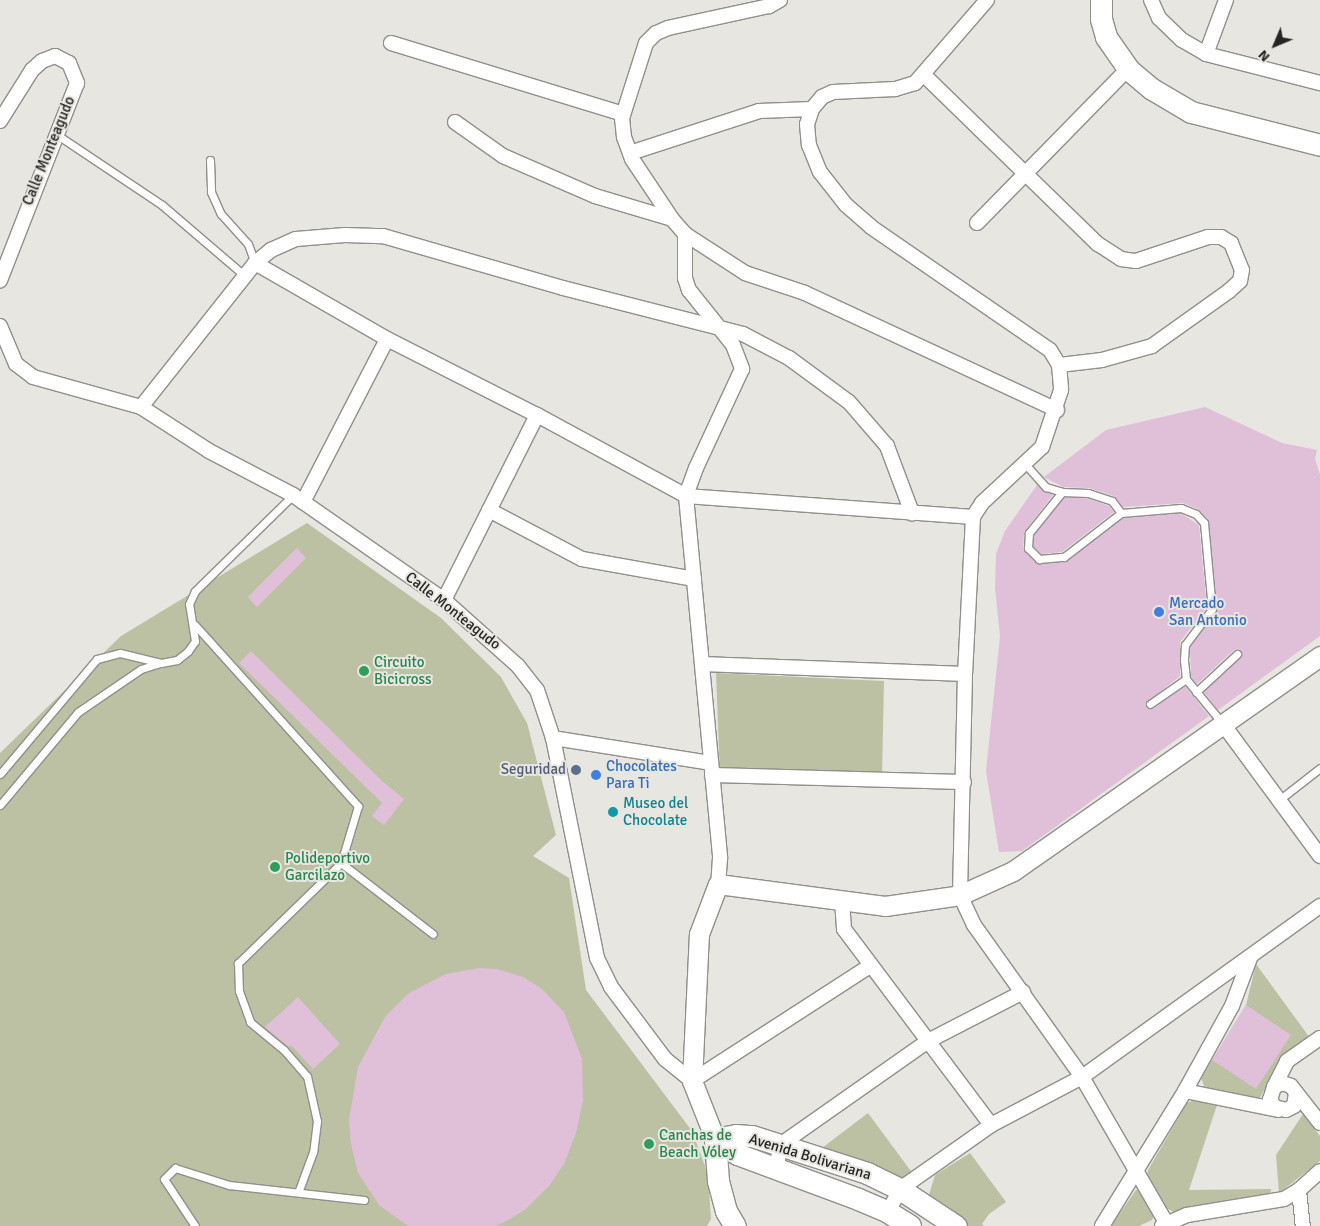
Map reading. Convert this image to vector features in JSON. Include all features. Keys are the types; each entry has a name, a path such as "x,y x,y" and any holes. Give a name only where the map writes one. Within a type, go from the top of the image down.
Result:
{"main road":[{"path":"1101,0 1100,19 1106,37 1128,69 1190,112 1320,145"},
{"name":"Avenida Bolivariana","path":"716,1139 736,1135 752,1136 867,1173 900,1189 956,1226"},
{"path":"716,1139 718,1181 726,1212 735,1226"},
{"name":"Avenida Bolivariana","path":"716,1139 737,1154 888,1212 910,1226"}],"street":[{"path":"780,0 769,6 656,33 646,43 623,114 624,137 630,152 672,219 685,234 716,257 745,273 805,293 1057,410"},
{"path":"987,0 924,75 915,83 895,89 833,92 822,97 812,109 807,124 808,145 820,172 846,205 878,233 1050,350 1059,365 1061,390 1057,410 1042,448 1026,465 982,503 973,517 965,674 960,895 974,925 1082,1077 1138,1170 1166,1225 1187,1215 1284,1199 1299,1190 1320,1171"},
{"path":"1151,0 1159,18 1182,40 1206,54 1320,83"},
{"path":"1206,54 1226,0"},
{"path":"391,43 623,114"},
{"name":"Calle Monteagudo","path":"0,121 32,70 55,56 69,63 77,83 0,281"},
{"path":"977,223 1128,69"},
{"path":"924,75 1098,244 1121,259 1136,261 1208,237 1221,237 1231,243 1242,270 1240,281 1229,291 1152,346 1102,360 1059,365"},
{"path":"630,152 759,111 812,109"},
{"path":"455,122 502,156 595,196 672,219"},
{"path":"685,234 685,278 689,290 733,345 742,369 696,468 686,496 720,858 718,884 699,934 692,1081 716,1139"},
{"path":"141,406 255,263 271,250 296,239 345,235 383,236 563,288 743,334 789,358 849,402 887,446 912,512"},
{"path":"255,263 387,339 537,415 686,496 973,517"},
{"name":"Calle Monteagudo","path":"0,326 16,364 33,377 141,406 209,451 298,499 444,600 518,666 537,690 553,738 597,958 611,987 665,1059 692,1081"},
{"path":"298,499 387,339"},
{"path":"444,600 537,415"},
{"path":"489,510 582,559 694,579"},
{"path":"718,884 884,906 960,895 1012,871 1320,656"},
{"path":"702,664 965,674"},
{"path":"1223,724 1320,856"},
{"path":"553,738 711,769 964,782"},
{"path":"842,900 844,929 991,1125"},
{"path":"888,1212 900,1189 991,1125 1082,1077 1320,906"},
{"path":"1102,1226 1185,1091 1232,1006 1250,958"},
{"path":"692,1081 871,965"},
{"path":"777,1168 780,1145 928,1041 1022,992"},
{"path":"1269,1096 1287,1061 1320,1038"},
{"path":"1281,1073 1317,1119"},
{"path":"1269,1096 1282,1083 1294,1089"},
{"path":"1282,1110 1296,1102 1294,1089"},
{"path":"1185,1091 1269,1096 1282,1110 1317,1119"},
{"path":"1299,1190 1303,1226"}],"lane":[{"path":"56,134 162,205 245,276"},
{"path":"210,160 214,199 221,214 248,244 255,263"},
{"path":"1026,465 1046,487 1062,492 1088,492 1112,501 1121,513"},
{"path":"1062,492 1029,533 1028,548 1039,559 1064,556 1121,513 1181,508 1196,514 1204,523 1212,609 1186,645 1186,679 1223,724"},
{"path":"0,804 78,712 140,669 177,660 188,651 195,641 195,625 190,604 195,591 298,499"},
{"path":"195,625 358,806 341,863 238,963 239,991 250,1022 284,1050 307,1076 317,1122 313,1152 299,1190"},
{"path":"0,774 97,659 120,654 160,663"},
{"path":"1196,692 1237,654"},
{"path":"1150,704 1186,679"},
{"path":"1279,800 1320,768"},
{"path":"341,863 433,934"},
{"path":"195,1226 164,1179 175,1168 229,1185 299,1190 364,1200"}],"green space":[{"name":"Polideportivo Garcilazo","path":"307,523 441,618 501,677 527,723 556,835 533,856 569,878 586,990 692,1131 708,1174 711,1219 707,1226 0,1226 0,753 121,636"},
{"path":"716,673 884,681 882,778 720,776"},
{"path":"1256,964 1310,1038 1280,1060 1260,1098 1205,1088 1201,1078 1246,1005"},
{"path":"1195,1100 1218,1102 1189,1190 1271,1189 1270,1198 1190,1206 1175,1213 1165,1207 1147,1176 1148,1170 1187,1103"},
{"path":"868,1113 913,1174 900,1185 822,1148"},
{"path":"1303,1114 1320,1136 1320,1161 1279,1193 1276,1155"},
{"path":"970,1153 1006,1202 989,1214 982,1224 984,1226 967,1226 934,1202 929,1195 935,1175"},
{"path":"1141,1189 1155,1213 1152,1220 1139,1226 1111,1226 1136,1190"}],"building":[{"path":"1205,407 1282,443 1317,450 1315,459 1320,475 1320,636 1218,710 1204,692 1242,653 1239,649 1234,650 1197,684 1191,677 1190,647 1217,609 1208,519 1198,509 1183,503 1123,507 1114,496 1089,488 1063,487 1044,477 1106,430"},
{"path":"1037,485 1053,495 1024,532 1023,550 1038,564 1067,561 1123,518 1180,513 1199,525 1207,607 1180,642 1180,676 1145,704 1147,709 1153,709 1185,686 1209,716 1022,851 999,852 986,771 1000,636 995,588 996,554 1005,531"},
{"path":"1064,497 1087,498 1109,506 1114,512 1062,552 1041,554 1033,546 1034,535"},
{"path":"297,548 306,558 257,607 248,597"},
{"path":"251,651 381,780 404,799 384,825 372,816 382,803 239,663"},
{"path":"479,968 497,969 523,977 541,988 564,1012 582,1059 583,1100 576,1133 564,1164 549,1186 526,1209 507,1221 496,1226 408,1226 379,1205 358,1173 351,1144 349,1120 358,1067 385,1017 409,993 446,974"},
{"path":"298,997 340,1044 313,1069 291,1045 289,1047 265,1027"},
{"path":"1246,1005 1291,1035 1256,1089 1212,1060"}],"place":[{"name":"Mercado San Antonio","path":"1159,612"},
{"name":"Circuito Bicicross","path":"364,671"},
{"name":"Seguridad","path":"576,770"},
{"name":"Chocolates Para Ti","path":"596,775"},
{"name":"Museo del Chocolate","path":"613,812"},
{"name":"Polideportivo Garcilazo","path":"275,867"},
{"name":"Canchas de Beach Vóley","path":"649,1144"}]}
